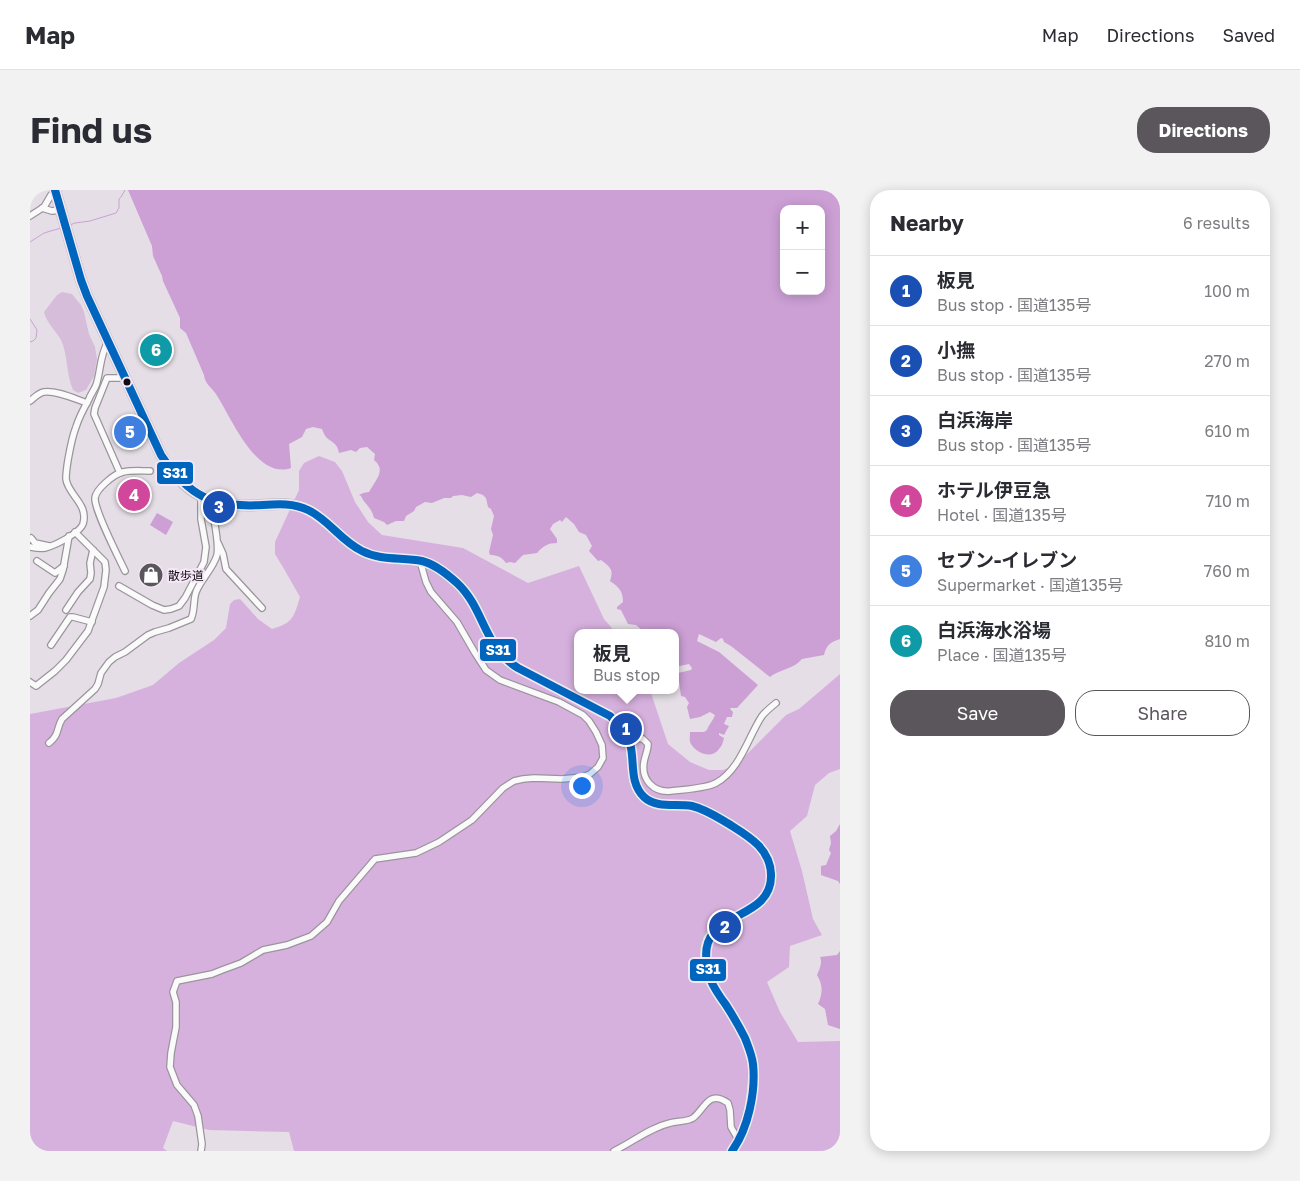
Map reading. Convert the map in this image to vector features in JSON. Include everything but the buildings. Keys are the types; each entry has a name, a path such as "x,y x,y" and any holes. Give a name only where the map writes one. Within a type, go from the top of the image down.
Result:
{"highway":[{"path":"55,190 87,296 161,456 181,483 206,498 230,505 285,503 296,505 312,512 357,548 368,554 390,559 420,561 440,569 463,588 474,604 494,647 508,662 610,716 621,726 628,737 632,752 634,780 639,792 646,799 663,805 700,808 716,815 753,838 765,853 771,871 771,883 768,892 763,900 750,910 724,922 717,928 706,943 704,953 709,978 747,1043 752,1058 754,1078 747,1119 740,1142 732,1151"}],"street":[{"path":"30,216 42,208 55,190"},
{"path":"42,208 52,211 60,210"},
{"path":"30,547 44,548 50,546 75,532 83,523 80,502 66,481 66,474 72,437 97,384 102,356 108,342"},
{"path":"120,473 94,414 107,378 124,377"},
{"path":"30,401 38,394 44,392 66,396 87,403"},
{"path":"125,571 95,498 98,490 120,473 150,471"},
{"path":"206,498 226,570 262,608"},
{"path":"119,586 164,610 171,610 179,606 204,562 206,547 201,519 206,498"},
{"path":"30,682 36,686 66,660 88,631 104,587 105,562 75,532"},
{"path":"30,616 38,610 60,579 69,536"},
{"path":"31,538 35,542 50,546"},
{"path":"49,743 57,736 61,721 95,689 100,673 109,662 128,651 143,638 191,619 196,593 217,555 217,540"},
{"path":"66,610 78,592 90,579 90,563 93,550"},
{"path":"37,561 55,573 64,566"},
{"path":"201,1151 202,1144 198,1116 194,1104 178,1084 170,1067 170,1053 176,1027 176,1002 173,992 177,981 212,974 241,963 263,950 287,945 311,936 328,922 339,901 375,859 416,853 439,842 472,820 504,788 514,781 523,778 562,779 583,777 598,767 603,758 602,745 596,732 583,714 560,702 500,680 486,670 457,622 432,592 426,582 420,561"},
{"path":"50,644 70,617 92,622"},
{"path":"628,737 643,739 648,744 644,769 646,778 657,790 663,792 673,791 715,783 732,769 746,748 761,717 776,703"},
{"path":"614,1151 660,1125 693,1118 705,1103 718,1098 728,1103 731,1127 740,1142"}],"shaded area":[{"path":"128,190 840,190 840,639 829,645 824,655 802,659 795,665 770,677 724,642 723,639 721,638 716,642 699,634 697,641 719,652 758,685 737,708 730,708 733,712 732,717 727,717 724,724 729,726 724,735 719,733 724,738 720,748 713,754 701,753 691,744 690,732 704,732 707,730 715,715 710,712 690,719 687,707 689,703 685,697 681,696 679,673 691,670 692,668 689,664 679,666 679,629 641,629 636,625 628,624 621,610 617,609 623,602 623,598 620,590 610,581 612,574 610,569 601,560 598,561 589,551 592,546 586,535 579,532 574,524 566,517 562,522 560,520 553,524 550,529 557,539 557,543 546,545 537,553 523,555 515,563 506,563 495,555 490,555 493,535 491,529 494,516 483,495 477,493 471,497 462,495 444,498 432,503 425,502 406,516 404,521 396,521 387,525 374,518 370,508 359,495 369,492 380,472 378,464 374,460 375,454 367,447 360,448 356,452 351,450 339,453 336,445 326,437 322,429 313,427 306,429 302,437 289,444 291,468 278,469 267,465 246,444 216,394 208,385 186,333 180,328 180,318 153,256 152,246"},
{"path":"62,292 72,294 81,305 97,359 94,376 86,390 78,393 73,390 69,378 61,340 44,312 57,295"},
{"path":"319,456 335,462 342,471 355,502 368,522 382,535 463,548 528,583 579,566 604,619 613,629 574,629 574,694 651,694 668,744 690,762 709,770 723,770 733,766 786,715 799,709 840,674 840,769 829,773 815,785 807,816 790,831 813,919 822,935 790,946 789,967 767,982 780,1012 798,1042 840,1041 840,1151 294,1151 289,1132 209,1130 173,1121 163,1148 167,1151 30,1151 30,714 116,698 153,685 179,663 214,640 226,628 230,604 234,600 240,599 258,619 272,629 289,622 300,597 275,554 275,542 299,490 299,471 304,463"},
{"path":"157,513 173,522 166,535 150,525"},
{"path":"840,824 840,884 838,881 821,875 821,866 826,865 831,853 829,850 830,836"},
{"path":"840,951 840,1029 828,1025 825,1009 818,1004 822,989 817,975 821,964 820,957 837,955"}],"waterway":[{"path":"70,225 116,213 119,208 119,199 125,190"},
{"path":"30,242 44,233 61,228"},
{"path":"30,319 37,330 36,338 30,342"}],"transit line":[{"name":"S31","path":"55,190 87,296 161,455 182,481 192,490 216,502 245,505 286,504 303,508 322,519 348,542 362,551 384,558 427,562 436,567 457,583 466,593 491,639 506,659 518,668 610,716 619,725 630,743 634,779 644,797 655,803 686,805 706,811 743,833 757,844 767,857 771,874 768,890 760,901 749,910 723,924 713,933 707,946 709,977 745,1038 753,1064 754,1075 750,1110 738,1142 732,1151"}],"place":[{"name":"白浜海水浴場","path":"156,350"},
{"name":"セブン-イレブン","path":"130,432"},
{"name":"ホテル伊豆急","path":"134,495"},
{"name":"白浜海岸","path":"219,507"},
{"name":"散歩道","path":"151,575"},
{"name":"板見","path":"626,729"},
{"name":"小撫","path":"725,927"}]}
